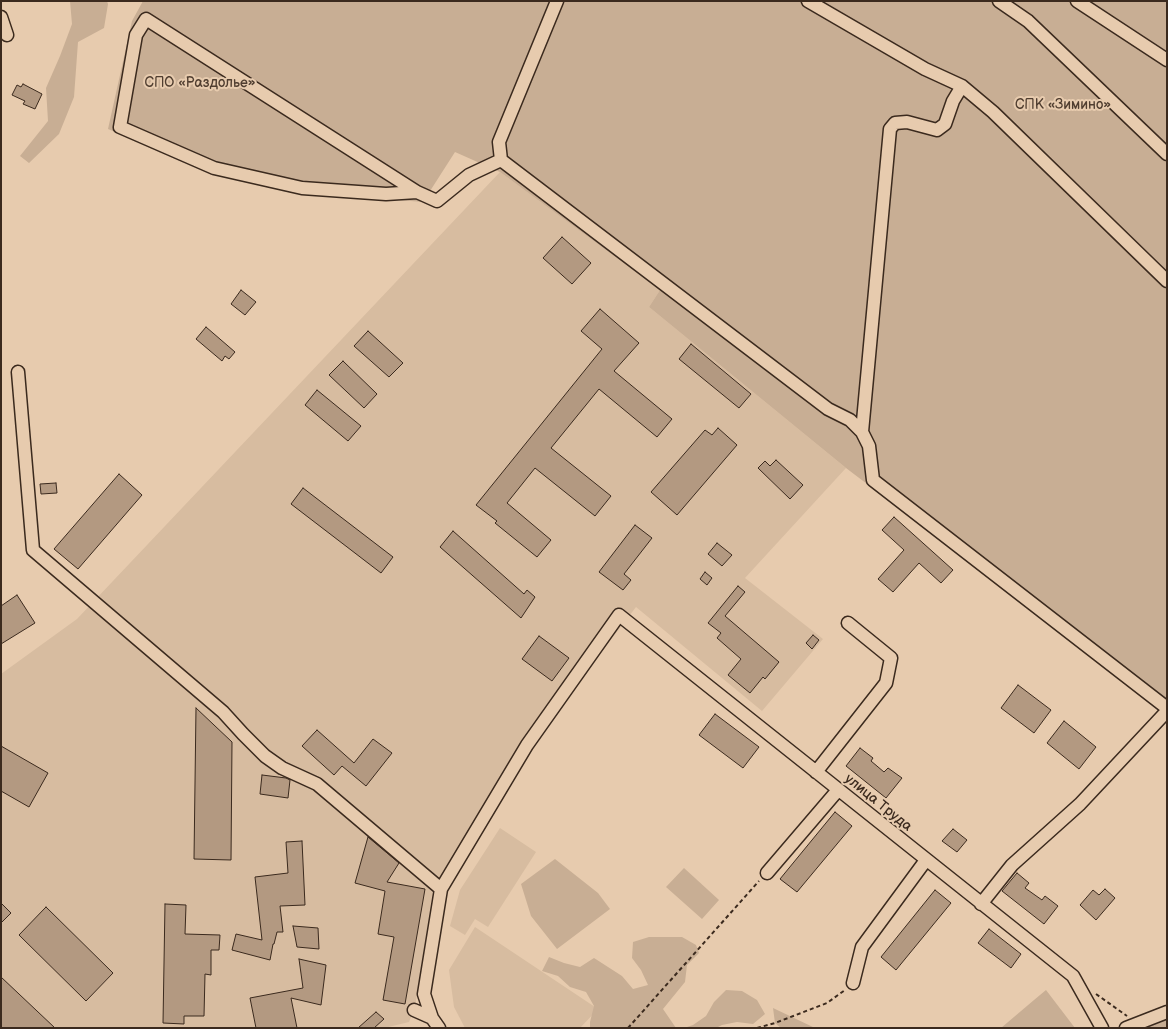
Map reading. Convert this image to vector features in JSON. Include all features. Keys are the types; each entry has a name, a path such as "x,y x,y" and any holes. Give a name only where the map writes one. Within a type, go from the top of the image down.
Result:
{"street":[{"path":"557,1 499,142 501,160 828,409 850,420 862,432 869,446 873,480 1167,709 1080,804 1012,865 981,904"},
{"path":"808,1 925,69 962,86 993,112 1167,281"},
{"path":"999,1 1028,21 1167,154"},
{"path":"1077,1 1167,60"},
{"path":"1,16 7,35"},
{"path":"417,192 386,194 302,188 214,168 120,127 136,36 146,19 417,192 437,201 469,175 501,160"},
{"path":"862,432 890,129 896,123 907,122 937,130 945,124 953,101 962,86"},
{"path":"18,372 34,550 223,712 265,756 282,768 317,784 441,889 424,994 432,1018 439,1028"},
{"name":"улица Труда","path":"441,889 527,745 619,615 1073,976 1102,1028"},
{"path":"816,772 886,683 891,658 848,623"},
{"path":"767,873 838,790"},
{"path":"853,984 862,946 926,860"},
{"path":"414,1010 432,1018"},
{"path":"1131,1026 1167,1012"}],"path":[{"path":"628,1028 767,873"},
{"path":"757,1028 775,1023 827,1003 853,984"},
{"path":"1092,990 1131,1026"}],"shaded area":[{"path":"500,172 660,290 649,307 846,468 745,578 823,639 762,711 636,607 557,710 493,811 485,807 433,889 415,1007 409,1022 384,1028 1,1028 1,674 77,619"},
{"path":"500,828 536,852 488,927 475,919 465,935 450,926 460,890"},
{"path":"475,927 598,1009 580,1028 465,1028 454,1007 449,970"}],"green space":[{"path":"70,1 107,1 108,4 104,28 78,42 74,97 59,134 29,163 20,156 48,121 46,88 72,24"},
{"path":"143,1 1167,1 1167,712 846,468 649,307 660,290 500,172 455,152 423,202 301,192 213,173 108,129 132,21"},
{"path":"555,859 598,893 610,909 557,949 531,916 521,884"},
{"path":"684,868 719,900 702,919 666,887"},
{"path":"649,937 682,937 696,945 699,953 687,965 685,982 663,1009 676,1028 590,1028 594,1006 586,992 570,987 558,976 542,971 549,957 580,967 594,958 622,976 633,989 648,985 641,970 632,958 633,942"},
{"path":"726,990 742,991 757,1000 765,1014 753,1024 737,1022 722,1025 716,1028 684,1028 693,1025 706,1016 714,1002"},
{"path":"1046,990 1075,1028 1001,1028 1034,1000"},
{"path":"773,1008 815,1028 781,1028 775,1023"},
{"path":"1167,1019 1167,1028 1141,1028"}],"building":[{"path":"23,84 42,94 35,109 23,104 25,101 12,95 17,85 21,87"},
{"path":"562,237 591,263 572,284 543,258"},
{"path":"241,290 256,302 245,315 231,304"},
{"path":"600,309 639,343 614,371 672,419 657,437 599,389 551,448 611,496 595,516 535,468 507,503 551,540 537,557 495,523 497,521 476,505 602,349 581,331"},
{"path":"206,327 235,352 229,359 225,356 222,361 196,339"},
{"path":"368,331 403,363 389,377 354,346"},
{"path":"691,344 751,394 739,408 679,359"},
{"path":"343,361 377,394 364,408 329,375"},
{"path":"317,390 361,426 348,441 305,405"},
{"path":"718,428 737,445 677,515 651,492 705,430 712,435"},
{"path":"776,460 803,485 790,499 758,468 765,461 770,466"},
{"path":"119,474 142,495 78,569 54,549"},
{"path":"56,483 57,493 41,494 40,484"},
{"path":"303,488 393,557 381,573 291,504"},
{"path":"894,517 953,570 941,583 919,563 893,592 878,579 904,550 882,530"},
{"path":"635,525 652,538 624,574 631,580 623,590 599,572"},
{"path":"453,531 524,594 527,590 535,597 521,618 440,547"},
{"path":"717,543 732,555 722,566 708,554"},
{"path":"705,572 712,578 707,585 700,579"},
{"path":"738,586 745,592 725,616 779,662 765,679 763,677 750,693 728,675 741,659 717,638 721,633 708,623"},
{"path":"17,595 35,623 1,644 1,606"},
{"path":"813,635 819,640 812,649 806,643"},
{"path":"539,636 569,658 552,681 522,659"},
{"path":"1018,685 1051,710 1034,733 1001,708"},
{"path":"196,708 232,742 231,860 194,859"},
{"path":"715,714 759,747 743,768 699,735"},
{"path":"1064,721 1096,747 1079,769 1047,743"},
{"path":"317,730 354,763 373,739 392,753 366,786 342,766 334,775 302,746"},
{"path":"1,746 48,773 29,807 1,791"},
{"path":"860,748 873,758 871,761 884,772 888,768 902,778 886,798 846,766"},
{"path":"262,775 286,778 290,780 288,798 260,794"},
{"path":"835,812 852,826 797,892 780,879"},
{"path":"953,829 967,840 957,852 942,841"},
{"path":"368,837 399,863 387,882 425,889 405,1004 383,1000 394,937 378,934 385,891 355,883"},
{"path":"302,841 305,905 280,906 283,932 277,932 270,960 232,950 236,934 262,940 255,877 288,873 286,842"},
{"path":"1017,873 1029,883 1025,888 1042,900 1045,896 1058,906 1044,924 1002,891"},
{"path":"1105,889 1115,898 1096,920 1080,905 1093,890 1099,895"},
{"path":"935,890 951,903 896,970 881,957"},
{"path":"1,903 11,913 1,923"},
{"path":"165,904 186,905 185,934 220,935 219,950 211,950 211,975 205,974 204,1016 184,1016 184,1024 163,1023"},
{"path":"46,907 113,973 86,1001 19,935"},
{"path":"293,926 318,928 319,949 297,947"},
{"path":"989,929 1021,954 1011,968 978,943"},
{"path":"299,959 326,965 321,1005 291,998 297,1028 256,1028 250,998 303,988"},
{"path":"1,977 55,1028 1,1028"},
{"path":"376,1012 384,1019 374,1028 358,1028"}],"park label":[{"name":"СПО «Раздолье»","path":"200,83"},
{"name":"СПК «Зимино»","path":"1063,105"}]}
